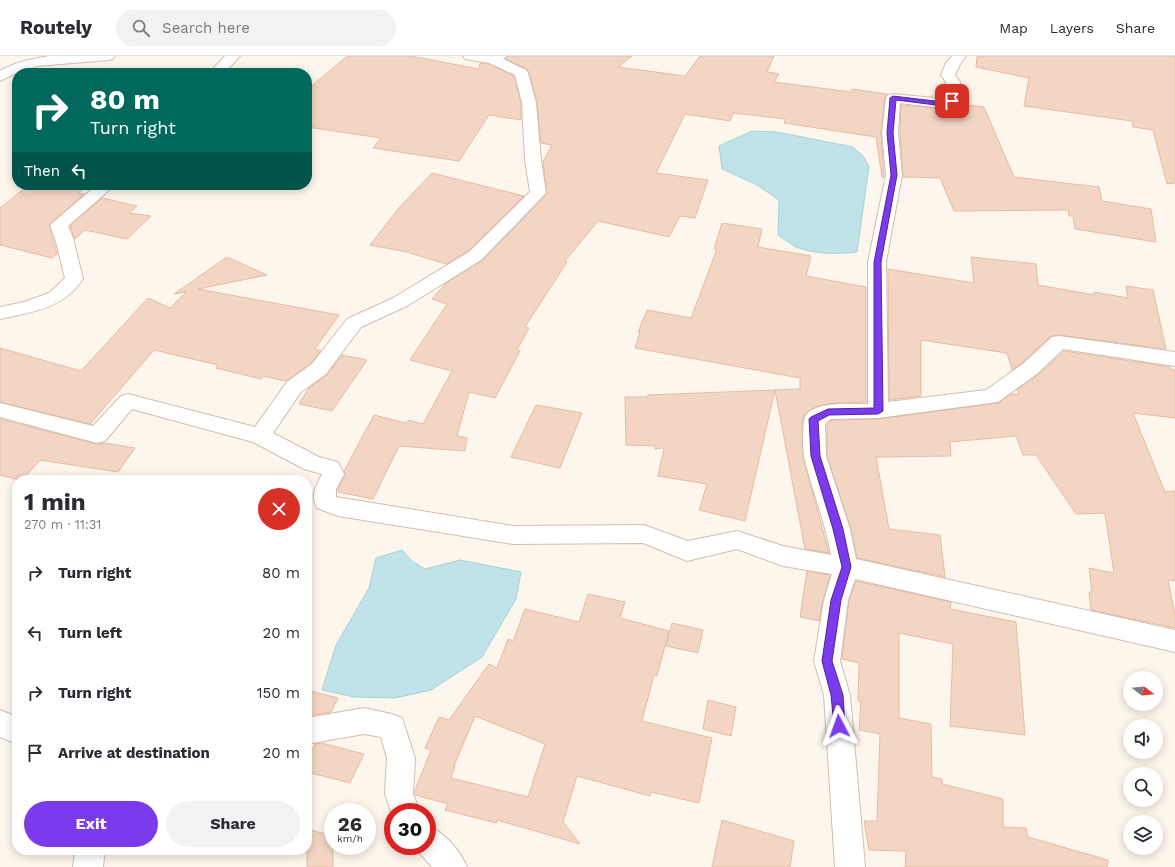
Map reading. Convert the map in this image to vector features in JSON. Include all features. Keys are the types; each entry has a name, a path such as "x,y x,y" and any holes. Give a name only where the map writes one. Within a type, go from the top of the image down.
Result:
{"street":[{"path":"18,68 29,63 108,56"},
{"path":"221,68 234,56"},
{"path":"260,436 294,387 318,369 354,323 400,302 475,256 538,193 533,160 529,103 521,72 496,58 470,56"},
{"path":"878,411 877,262 894,175 890,133 893,98 944,104 952,101 953,82 948,75 959,56"},
{"path":"0,77 12,70"},
{"path":"0,313 28,307 56,297 74,279 64,238 59,225 101,190"},
{"path":"850,867 837,695 827,661 836,600 846,567 838,529 815,456 814,419 828,412 878,411 991,397 1031,368 1059,342 1175,359"},
{"path":"0,410 97,435 128,401 260,436 312,463 330,468 333,474 324,488 325,502 338,507 513,535 644,534 687,551 736,540 783,556 846,567 1175,641"},
{"path":"312,730 364,721 392,727 402,758 400,794 402,803"},
{"path":"0,723 12,729"},
{"path":"436,850 452,867"},
{"path":"88,867 89,855"}],"water":[{"path":"752,131 777,132 853,147 863,156 869,166 857,252 834,253 809,251 794,246 778,235 779,200 757,185 722,169 719,146"},
{"path":"402,550 412,561 425,569 460,560 521,572 516,599 482,657 431,690 395,698 354,697 322,690 336,645 369,588 376,558"}],"building":[{"path":"347,56 411,56 479,69 480,63 489,64 514,76 521,103 521,120 489,115 459,161 373,148 381,138 312,128 312,86"},
{"path":"508,56 632,56 618,67 685,76 700,56 774,56 767,72 779,74 774,82 851,92 852,89 887,94 885,98 881,133 884,177 882,177 876,137 784,123 785,119 733,113 730,121 685,114 656,173 708,180 695,218 680,216 669,237 598,221 565,261 567,262 525,327 529,328 517,350 520,351 495,398 469,392 457,436 467,438 465,451 399,446 373,499 338,492 345,475 344,471 374,415 406,423 408,420 423,424 452,371 410,360 447,304 432,299 446,283 482,261 547,194 543,162 552,145 541,143 537,103 529,72 527,69 506,59"},
{"path":"977,56 1175,56 1175,183 1167,184 1153,130 1133,127 1132,121 1024,106 1029,78 976,67"},
{"path":"959,104 984,107 1014,177 1099,187 1102,201 1151,209 1156,242 1075,229 1073,216 1069,216 1068,210 954,211 940,178 903,177 900,133 901,105 944,109"},
{"path":"432,173 524,196 468,251 446,264 407,252 370,245 399,208"},
{"path":"23,190 82,190 78,193 84,194 49,225 57,254 52,258 0,245 0,208"},
{"path":"102,198 137,206 129,213 151,216 127,239 85,230 75,239 70,226"},
{"path":"722,223 762,229 758,247 811,256 806,276 866,287 866,402 835,403 818,406 805,414 802,423 803,457 829,553 805,549 775,390 745,521 699,510 707,484 658,476 664,448 655,449 655,446 626,445 625,397 648,397 648,395 800,389 800,378 635,348 640,332 638,332 647,310 691,318 717,249 714,249"},
{"path":"227,257 267,275 198,289 339,315 315,349 321,351 311,363 286,381 263,376 261,379 216,368 218,365 154,350 90,424 0,402 0,348 81,371 148,298 170,308 186,292 174,294"},
{"path":"971,257 1036,264 1038,285 1094,295 1094,292 1128,298 1126,286 1153,290 1166,349 1059,335 1051,336 1012,370 1007,353 921,340 921,396 889,400 888,269 974,283"},
{"path":"1064,351 1170,367 1170,369 1175,370 1175,418 1133,413 1165,492 1175,491 1175,581 1168,580 1175,615 1175,628 1091,610 1089,592 1092,592 1089,568 1114,573 1105,513 1076,514 1036,455 1023,455 1016,436 950,442 951,456 876,457 889,529 940,535 945,577 857,558 851,529 827,456 827,424 831,420 878,419 998,403 1011,394 1019,394 1017,390 1039,374"},
{"path":"342,355 367,360 332,411 299,404 309,388 327,375"},
{"path":"536,405 582,413 560,468 511,457"},
{"path":"0,419 97,444 104,443 135,448 118,472 40,460 26,475 12,475 12,478 0,475"},
{"path":"807,571 830,575 819,621 800,617"},
{"path":"856,581 951,602 950,609 1016,622 1025,735 950,726 953,644 899,633 899,718 931,724 932,777 942,779 942,784 1003,799 1003,827 1026,828 1028,837 1108,860 1107,867 905,867 906,851 869,850 864,821 877,821 880,734 859,730 861,702 858,701 859,663 842,659 849,600"},
{"path":"588,594 625,602 620,618 669,631 657,676 654,675 642,721 712,738 699,803 651,792 650,796 577,776 563,822 580,844 497,820 496,823 445,810 448,804 415,795 415,790 431,750 425,748 439,717 449,720 489,664 497,668 508,639 513,641 525,609 579,622","holes":["475,716 545,744 528,797 451,778 454,766"]},
{"path":"672,623 703,630 698,653 666,646"},
{"path":"312,691 338,698 331,712 312,715"},
{"path":"708,700 736,707 731,736 703,729"},
{"path":"322,743 364,754 350,783 312,773 312,750 315,744"},
{"path":"722,820 794,841 790,867 712,867"},
{"path":"312,830 324,834 324,855 333,855 333,867 307,867 307,855 312,855"}],"route":[{"path":"839,726 837,695 827,661 836,600 846,567 838,529 815,456 814,419 828,412 878,411 877,262 894,175 890,133 893,98 944,104 952,101"}]}
